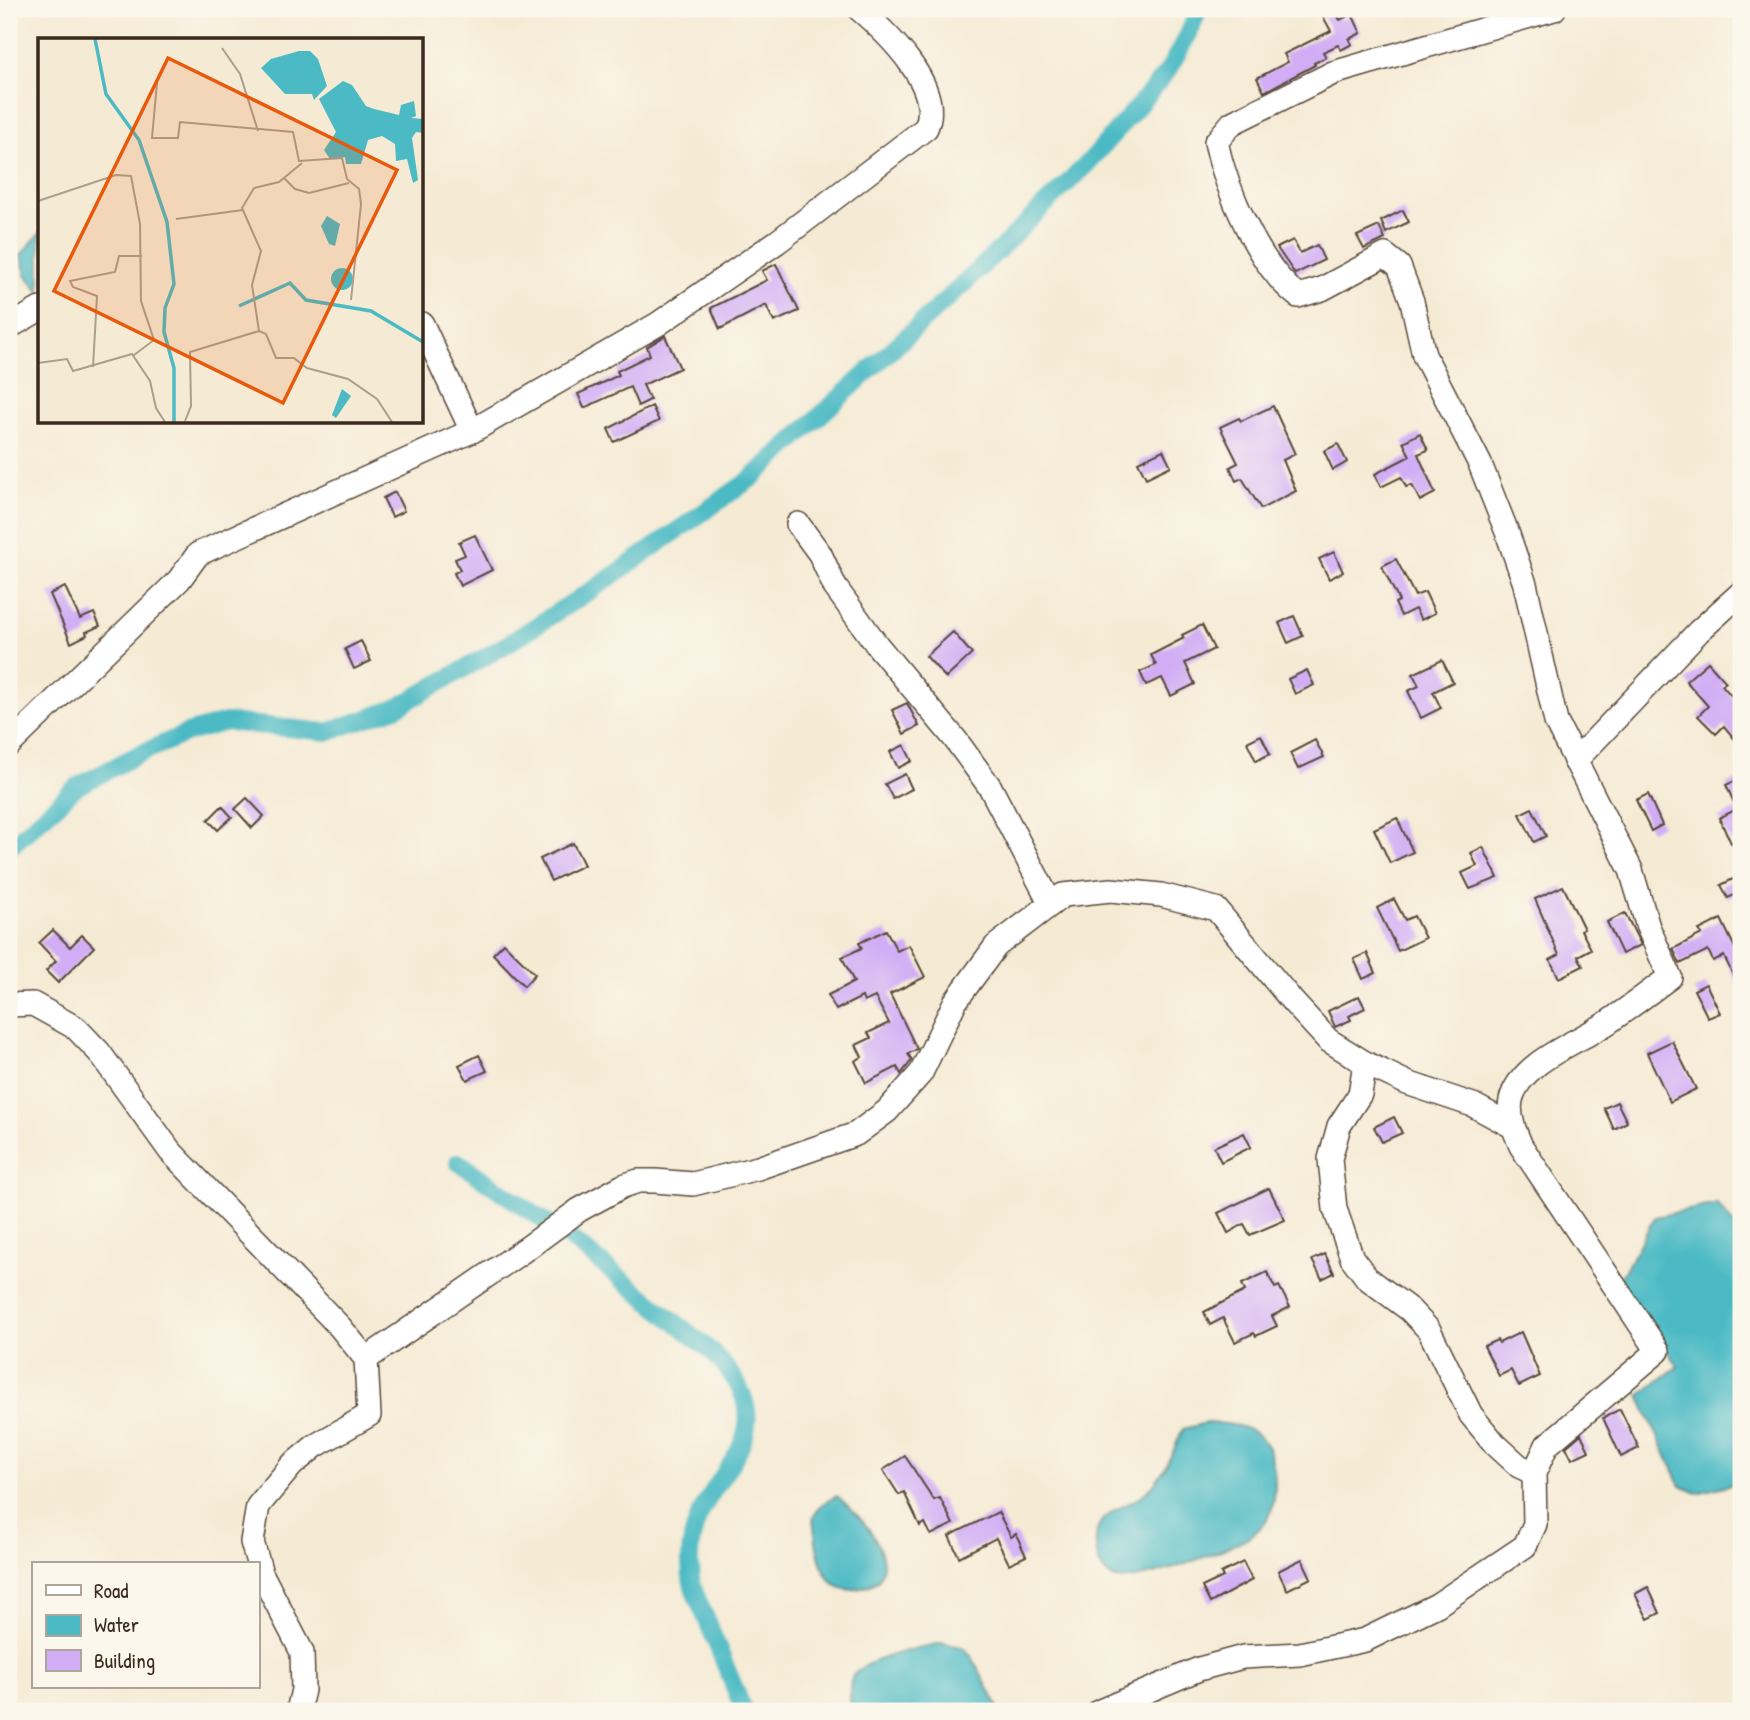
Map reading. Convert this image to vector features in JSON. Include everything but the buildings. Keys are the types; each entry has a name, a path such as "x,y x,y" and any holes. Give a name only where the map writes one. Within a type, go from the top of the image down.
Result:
{"street":[{"path":"9,745 179,580 198,554 472,431 658,324 777,242 926,128 931,116 928,96 913,69 887,33 859,9"},
{"path":"1100,1711 1199,1669 1243,1657 1300,1654 1365,1640 1437,1605 1525,1546 1535,1524 1534,1473 1547,1445 1658,1351 1532,1163 1512,1126 1511,1100 1521,1081 1538,1063 1608,1023 1670,977 1648,927 1631,870 1556,722 1525,584 1480,464 1424,355 1412,301 1399,266 1385,255 1322,289 1298,296 1285,287 1266,260 1234,200 1216,142 1232,123 1333,73 1554,9"},
{"path":"9,327 38,310"},
{"path":"424,328 472,431"},
{"path":"798,524 820,554 835,587 877,645 955,738 990,787 1051,904"},
{"path":"1575,761 1699,632 1741,593"},
{"path":"366,1359 579,1210 623,1186 638,1181 693,1184 758,1168 856,1134 887,1111 921,1073 955,1002 996,946 1063,895 1111,890 1161,895 1216,909 1328,1040 1364,1063 1407,1083 1473,1105 1512,1126"},
{"path":"9,1005 33,1004 76,1028 99,1052 170,1151 340,1327 366,1359 369,1415 307,1452 292,1465 258,1506 252,1542 258,1562"},
{"path":"1364,1063 1360,1094 1339,1126 1330,1158 1335,1209 1352,1258 1367,1278 1410,1310 1429,1330 1472,1415 1495,1444 1519,1466 1534,1473"},
{"path":"259,1566 302,1652 303,1690 298,1711"}],"water":[{"path":"38,235 38,290 26,275 21,255"},
{"path":"1717,1204 1741,1233 1741,1482 1697,1493 1681,1486 1639,1396 1678,1366 1618,1282 1655,1217"},
{"path":"1206,1423 1246,1428 1261,1438 1267,1446 1273,1463 1275,1485 1274,1500 1267,1519 1255,1532 1242,1540 1183,1565 1141,1577 1124,1579 1107,1575 1096,1551 1100,1524 1110,1513 1139,1498 1152,1486 1167,1463 1183,1429"},
{"path":"837,1496 867,1526 882,1555 883,1567 878,1581 860,1588 846,1589 835,1584 821,1563 817,1548 813,1517 822,1504"},
{"path":"943,1643 962,1647 971,1655 1000,1711 851,1711 850,1686 857,1671 893,1655"}],"waterway":[{"path":"9,848 76,787 187,733 226,722 327,732 396,708 509,643 604,582 752,478 971,277 1086,165 1167,72 1199,9"},
{"path":"458,1162 571,1239 709,1349 736,1381 747,1409 746,1433 695,1526 690,1567 695,1593 744,1711"}]}
